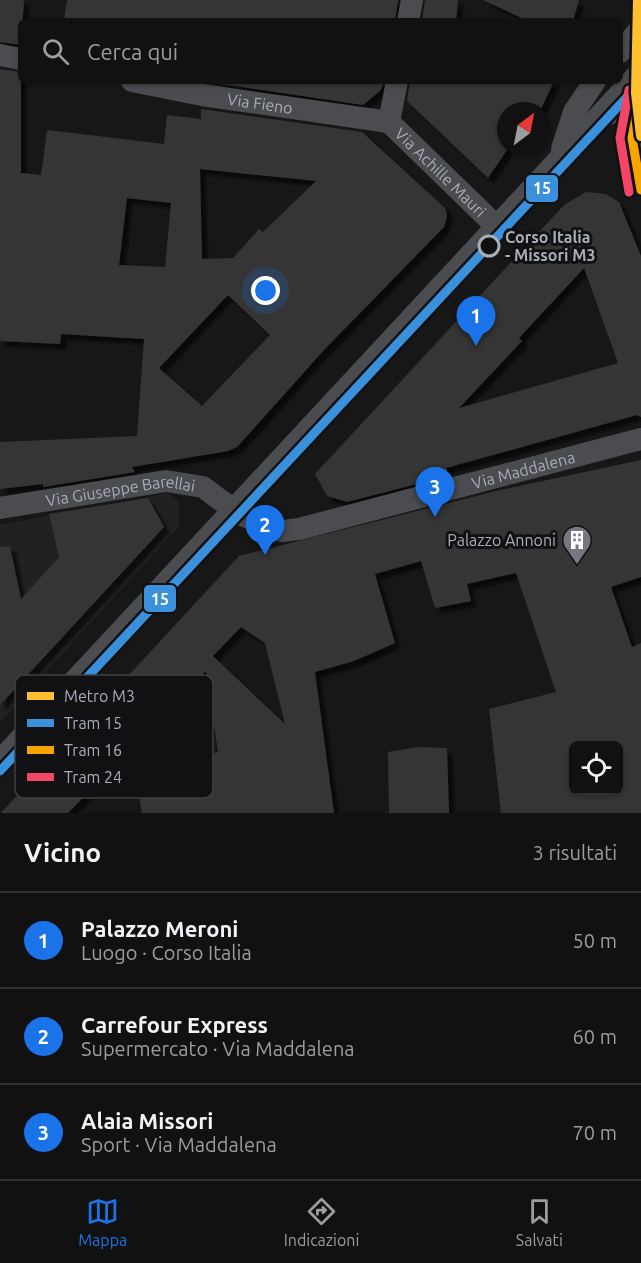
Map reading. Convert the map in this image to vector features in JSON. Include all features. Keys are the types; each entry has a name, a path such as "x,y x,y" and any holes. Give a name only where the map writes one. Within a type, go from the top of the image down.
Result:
{"street":[{"path":"409,18 412,0"},
{"path":"623,49 641,28"},
{"path":"0,55 18,58"},
{"path":"80,675 589,124 641,71"},
{"name":"Via Fieno","path":"147,84 202,95 389,122"},
{"name":"Via Achille Mauri","path":"396,84 389,122 496,226"},
{"path":"559,157 574,112 593,84"},
{"path":"589,124 615,109 641,100"},
{"path":"641,136 641,161"},
{"name":"Via Maddalena","path":"234,510 282,531 299,529 641,439"},
{"name":"Via Giuseppe Barellai","path":"0,508 166,481 203,487 234,510"},
{"path":"0,761 15,745"}],"shaded area":[{"path":"169,493 179,502 179,526 43,675 15,675 15,706 0,722 0,525"}],"building":[{"path":"0,0 24,0 23,18 18,18 18,45 0,42"},
{"path":"67,0 398,0 395,18 64,18"},
{"path":"425,0 458,0 456,18 422,18"},
{"path":"483,0 579,0 574,18 522,18"},
{"path":"0,69 18,72 18,84 21,84 21,173 41,175 47,130 164,144 167,115 201,119 201,109 362,132 445,208 447,216 444,227 324,350 237,447 228,451 132,467 135,472 43,487 43,484 0,489 0,442 137,436 144,339 61,334 60,344 0,341","holes":["200,169 316,181 263,232 259,229 233,258 202,259","127,198 171,203 165,267 119,265","228,295 270,335 202,406 159,368"]},
{"path":"222,84 382,84 381,90 363,105"},
{"path":"410,84 553,84 544,102 497,102 497,156 503,156 488,178 407,101"},
{"path":"586,192 606,194 619,202 641,256 641,417 637,415 446,468 448,476 347,502 327,496 315,474 564,205","holes":["584,268 618,363 459,408 522,341 519,338"]},
{"path":"641,460 641,577 611,587 632,647 641,643 641,813 501,813 489,709 556,692 516,573 467,584 471,601 435,608 421,561 375,574 395,643 354,661 315,672 334,813 142,813 140,798 213,798 213,753 218,752 213,718 213,675 207,675 206,671 202,675 129,675 239,556 496,491","holes":["241,627 265,643 285,724 213,656"]},
{"path":"148,498 164,527 28,675 15,675 15,689 0,705 0,547 10,546 21,599 59,557 49,514"},
{"path":"418,747 447,748 449,813 389,813 388,752"},
{"path":"15,798 83,798 68,813 1,813"}],"metro line":[{"name":"M3","path":"638,0 636,93 641,136"}],"tram line":[{"name":"15","path":"89,675 641,82"},
{"name":"24","path":"629,90 620,138 629,192"},
{"name":"16","path":"641,92 632,138 641,190"},
{"name":"15","path":"0,771 15,755"}],"place":[{"name":"Corso Italia - Missori M3","path":"489,246"},
{"name":"Palazzo Meroni","path":"476,346"},
{"name":"Alaia Missori","path":"435,517"},
{"name":"Carrefour Express","path":"265,555"},
{"name":"Palazzo Annoni","path":"577,566"}]}
